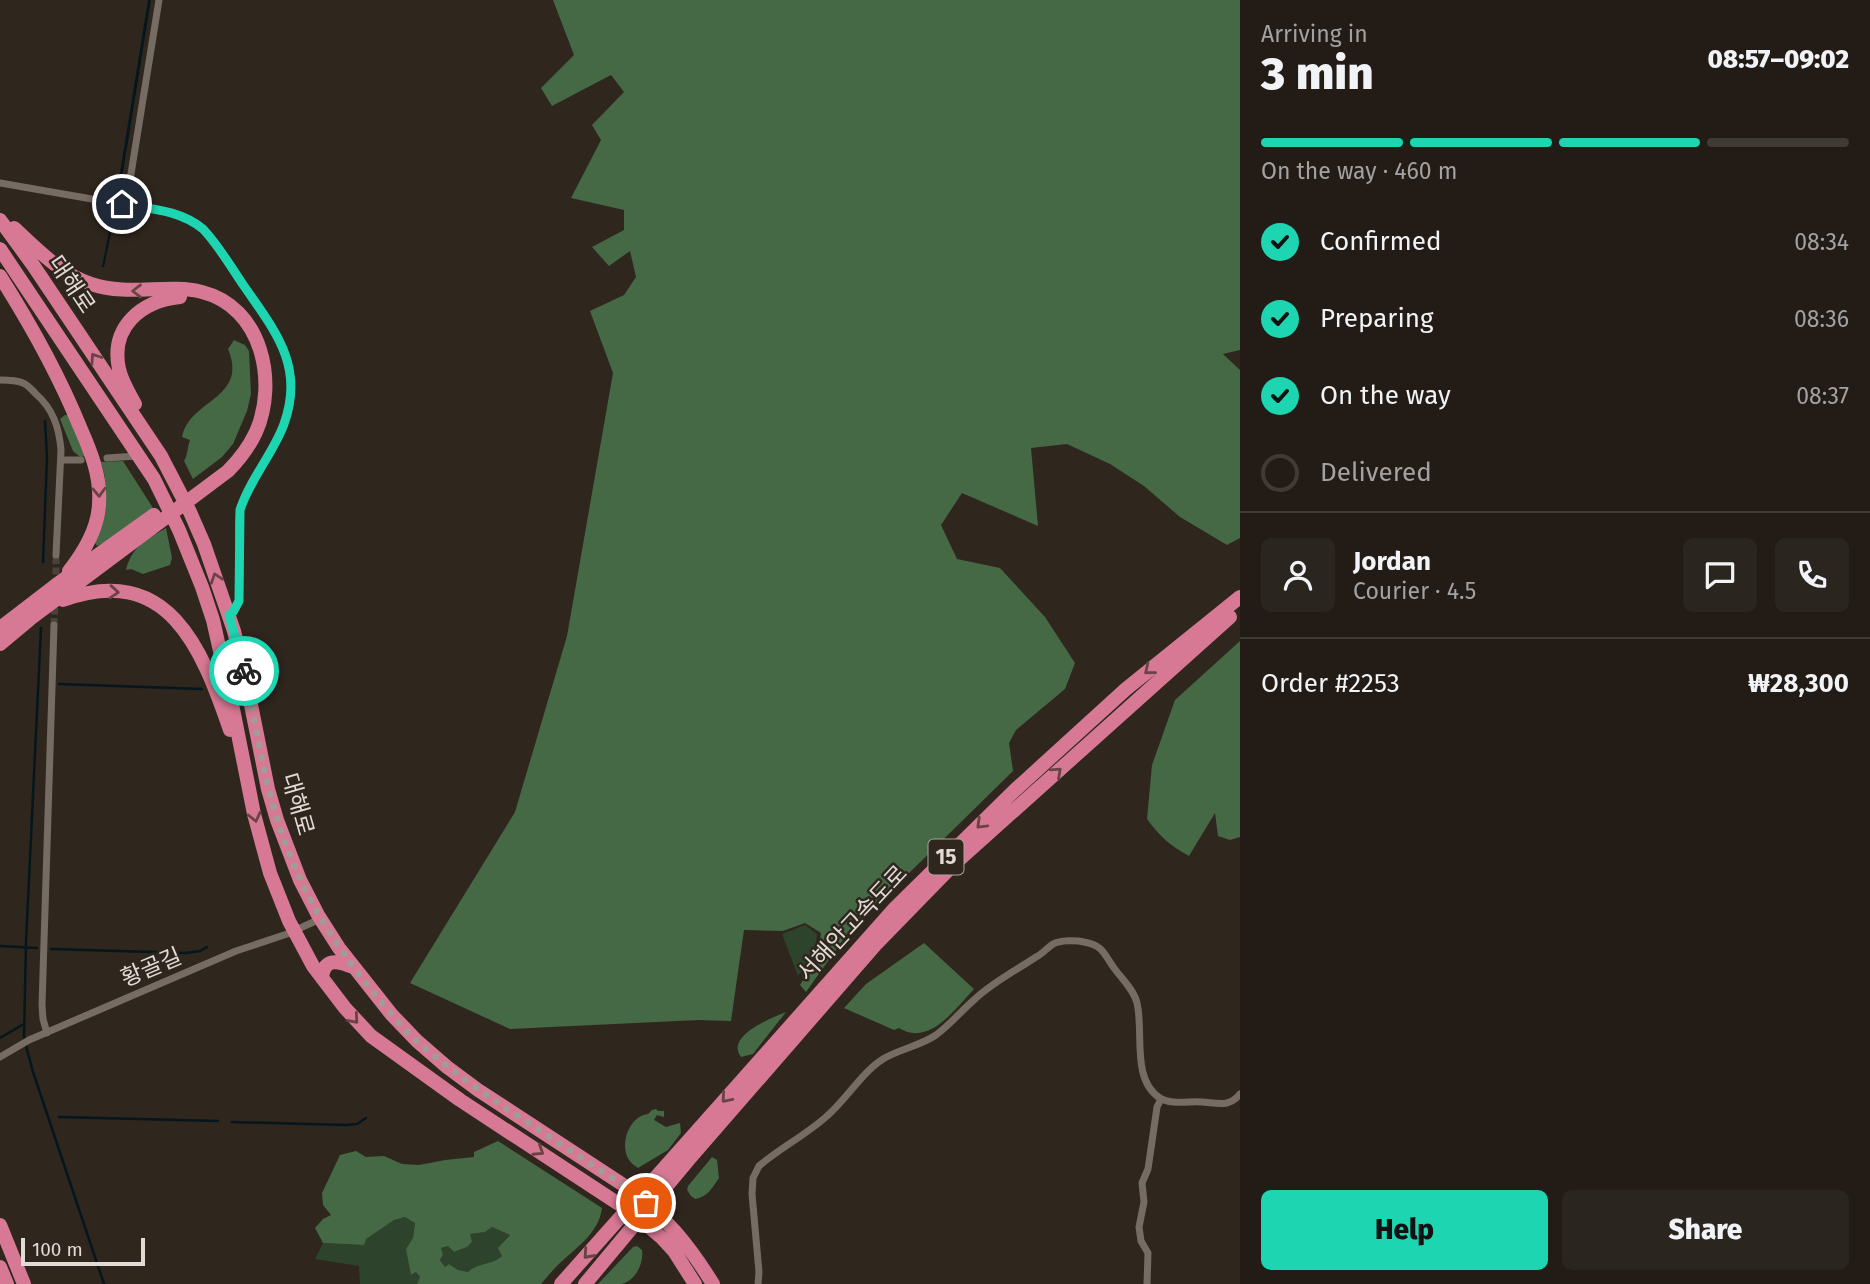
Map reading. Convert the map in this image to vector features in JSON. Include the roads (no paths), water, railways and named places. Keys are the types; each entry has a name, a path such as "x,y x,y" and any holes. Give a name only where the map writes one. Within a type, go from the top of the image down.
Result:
{"highway":[{"name":"대해로","path":"0,218 161,456 200,534 229,615 277,820 300,880 320,919 354,968 417,1041 486,1095 628,1188 661,1215 688,1245 713,1284"},
{"path":"0,218 51,262 81,280 103,288 123,291 202,292 226,303 247,322 256,337 262,357 265,392 256,433 228,471 202,486 151,523 0,644"},
{"name":"대해로","path":"0,249 154,479 179,530 213,620 248,788 270,873 294,931 313,966 359,1025 388,1050 602,1192 648,1226 674,1251 695,1284"},
{"path":"0,276 57,374 97,474 99,502 95,524 80,556 67,574 0,628"},
{"path":"161,456 123,381 118,360 118,343 130,320 144,307 170,298 190,298 215,305 232,317 244,332 257,362 259,384 257,407 245,438 230,458 202,486"},
{"path":"56,584 151,523"},
{"path":"49,606 91,592 120,592 146,598 177,620 192,640 206,667 248,788"},
{"name":"서해안고속도로","path":"585,1284 686,1153 895,908 1014,790 1126,689 1240,597"},
{"name":"서해안고속도로","path":"566,1279 686,1153 877,943 951,867 1240,609"},
{"path":"270,873 284,874 289,870 292,860"},
{"path":"322,978 323,968 333,962 354,968"},
{"path":"0,1225 24,1284"},
{"path":"0,1268 7,1284"}],"street":[{"path":"124,204 159,0"},
{"path":"0,183 172,212 196,223 203,229 283,346 292,388 289,410 284,426 244,497 240,510 239,601 229,615 213,620"},
{"path":"0,380 23,383 40,397 49,407 59,434 61,460 56,555"},
{"path":"107,458 138,456"},
{"path":"61,460 80,460"},
{"path":"47,1033 42,1005 54,625"},
{"name":"황골길","path":"0,1057 19,1044 236,951 320,919"},
{"path":"758,1284 752,1194 753,1178 759,1166 827,1117 883,1059 932,1037 951,1024 974,999 992,985 1054,943 1079,940 1104,950 1137,1003 1144,1075 1151,1090 1161,1099 1220,1104 1230,1103 1240,1094"},
{"path":"1147,1284 1148,1253 1141,1241 1139,1227 1144,1202 1142,1183 1147,1169 1157,1107 1161,1099"}],"waterway":[{"path":"43,562 47,457 45,421"},
{"path":"41,628 24,1038 104,1284"},
{"path":"59,684 202,689"},
{"path":"0,946 37,948"},
{"path":"51,949 186,953 207,947"},
{"path":"0,1038 24,1024"},
{"path":"59,1117 218,1121"},
{"path":"232,1122 346,1125 357,1124 366,1118"}],"tunnel":[{"path":"56,555 56,585"},
{"path":"54,625 55,601"}]}
